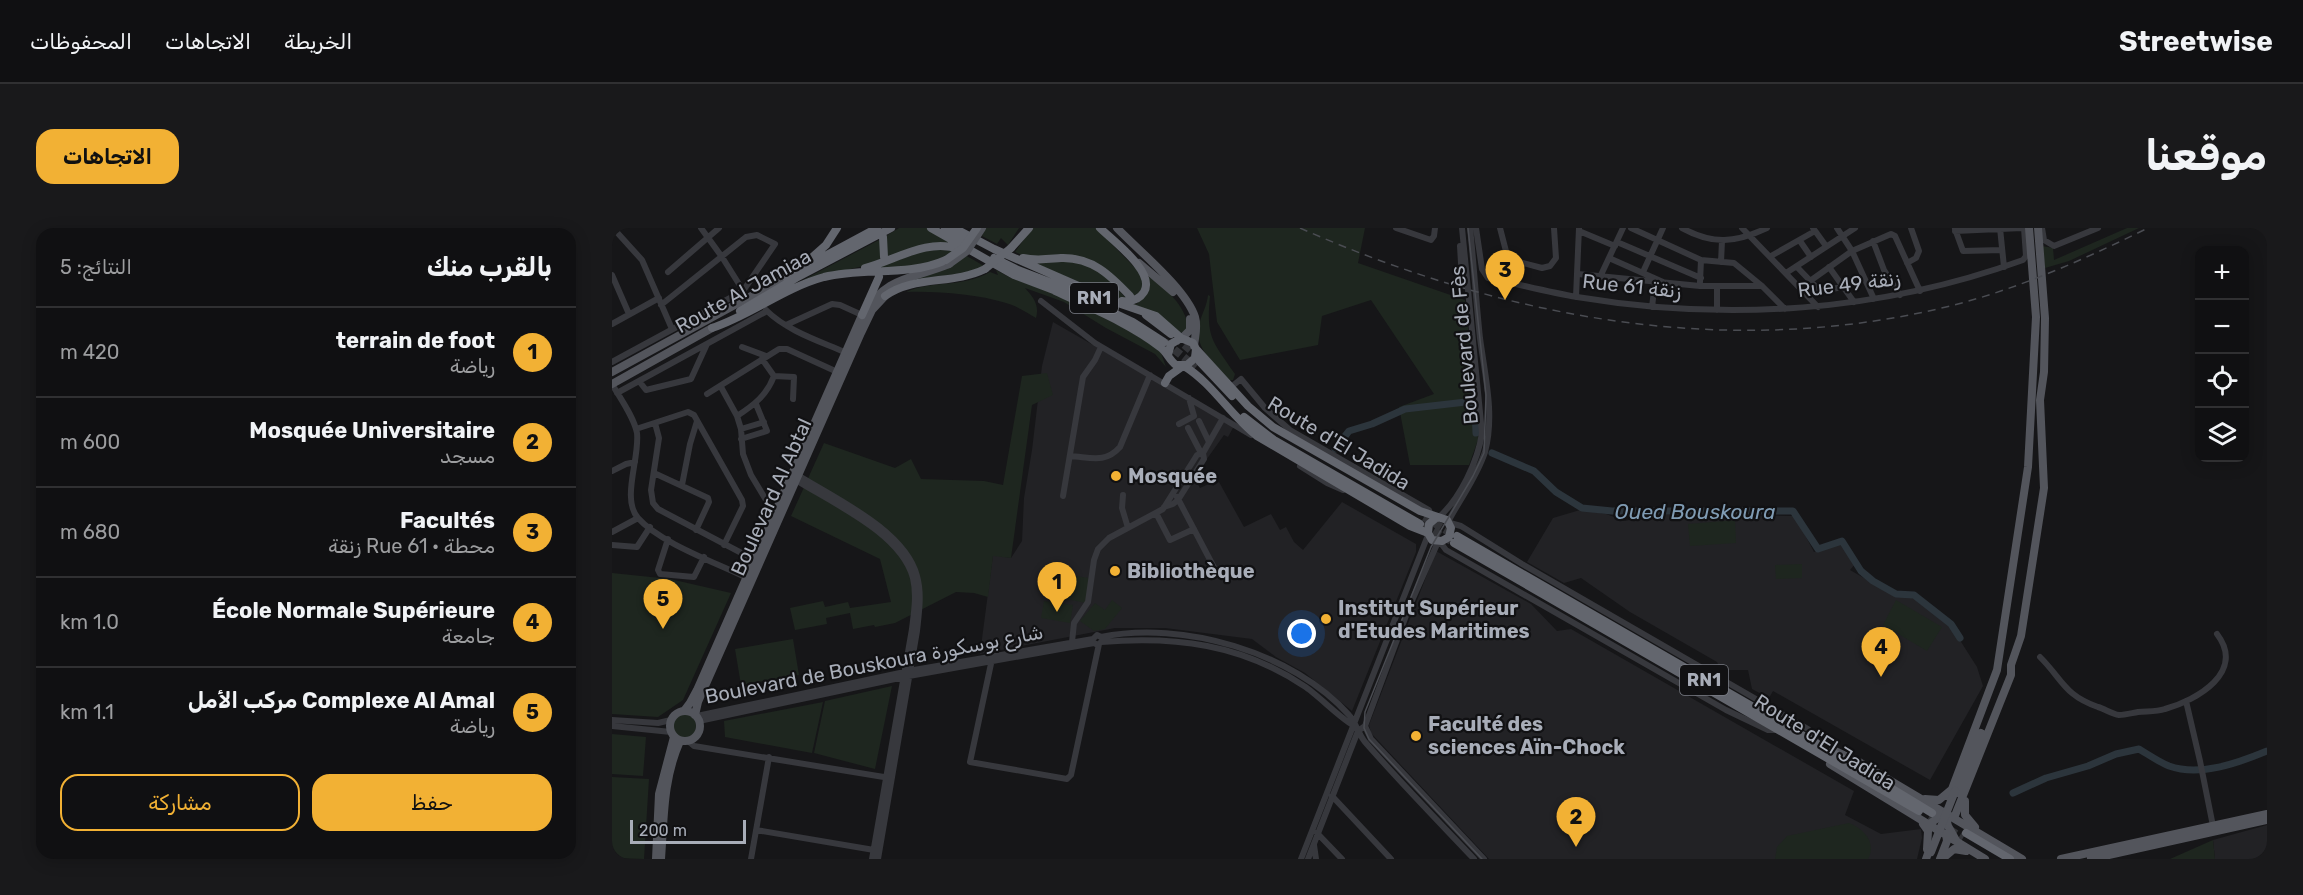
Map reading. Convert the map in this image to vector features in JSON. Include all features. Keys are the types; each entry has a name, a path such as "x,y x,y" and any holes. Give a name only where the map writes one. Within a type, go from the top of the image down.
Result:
{"highway":[{"path":"786,277 820,251 832,238 837,228"},
{"name":"Route Al Jamiaa","path":"786,277 877,228"},
{"name":"Route Al Jamiaa","path":"712,328 796,278 891,228"},
{"name":"RN1","path":"931,228 988,253 1014,276 1076,297 1168,338"},
{"name":"RN1","path":"945,228 1018,270 1095,299 1168,338"},
{"path":"954,228 988,253 1156,316 1195,347 1193,360 1167,380"},
{"path":"841,274 922,268 948,262 963,248 977,228"},
{"path":"1012,246 1022,228"},
{"path":"885,296 912,284 958,278 985,270 1029,228"},
{"path":"1100,228 1143,272 1146,282 1145,290 1138,298 1131,301 1120,301 1103,296"},
{"path":"883,237 884,257"},
{"path":"712,328 765,309 801,285 886,262 933,246 1033,260 1067,258 1088,262 1110,275 1130,296"},
{"path":"862,315 879,277"},
{"path":"1055,291 1117,321 1154,343 1174,363 1183,366"},
{"path":"1146,315 1168,338"},
{"path":"1167,380 1171,344 1182,338"},
{"name":"Route d'El Jadida","path":"1195,347 1260,417 1273,427 1430,519"},
{"name":"Route d'El Jadida","path":"1430,519 1278,435 1255,419 1237,401 1220,378 1200,363 1250,423 1295,451 1430,519 1444,518 1459,533 1565,596 1589,613"},
{"name":"Route d'El Jadida","path":"1183,366 1199,378 1249,430 1358,496 1428,534"},
{"path":"1295,451 1325,473 1396,513 1410,526"},
{"path":"1430,519 1428,534 1440,542 1450,535 1449,524"},
{"name":"Route d'El Jadida","path":"1810,748 1579,616 1456,540 1589,613 1819,745"},
{"name":"Route d'El Jadida","path":"1440,542 1556,606 1579,616"},
{"name":"RN1","path":"1819,745 1833,757"},
{"name":"RN1","path":"1810,748 1833,757 1935,814"},
{"path":"1963,834 1999,859"},
{"path":"1963,834 2010,859"}],"main road":[{"path":"948,262 967,251 982,228"},
{"path":"1111,228 1184,306 1191,324 1189,333 1182,338"},
{"path":"1117,228 1171,283 1189,305 1196,324 1195,347"},
{"path":"1932,857 1997,670 2002,640 2028,467 2032,424 2036,317 2029,228"},
{"path":"1932,857 1928,831 1918,819 1935,814 1955,791 1987,714 2011,665 2021,636 2043,496 2040,400 2044,372 2045,318 2040,228"},
{"path":"1122,249 1173,292"},
{"name":"Boulevard Al Abtal","path":"697,717 698,702 862,315 878,294 890,285 948,262"},
{"name":"Route Al Jamiaa","path":"612,372 745,295 786,277"},
{"name":"Boulevard Al Abtal","path":"684,711 697,690 869,316 885,296"},
{"name":"Route Al Jamiaa","path":"612,384 712,328"},
{"path":"1987,714 1998,673 2002,640"},
{"path":"1932,857 1967,784 2011,675 2011,665"},
{"path":"661,859 664,794 678,738 670,720 676,714 684,711 697,717 699,732 694,739 678,738"},
{"path":"656,859 659,794 678,738"},
{"name":"Route d'El Jadida","path":"1819,745 1859,762 1922,798 1935,814"},
{"name":"Route d'El Jadida","path":"1810,748 1840,771 1918,819 1963,834"},
{"path":"1967,784 1965,815 1986,839"},
{"path":"1922,798 1939,800 1955,791"},
{"path":"1935,814 1946,827 1963,834 1986,839 2022,859"},
{"path":"1935,814 1946,827"},
{"path":"2061,859 2267,814"},
{"path":"2091,859 2267,820"},
{"path":"1932,857 1935,835 1946,827"},
{"path":"1963,834 1982,857"},
{"path":"1932,857 1954,849 1982,857"}],"street":[{"path":"613,228 640,256 672,329"},
{"path":"701,228 745,295"},
{"path":"668,272 719,228"},
{"path":"1396,228 1429,240 1433,239 1435,228"},
{"path":"1460,228 1461,263"},
{"name":"Boulevard de Fès","path":"1430,519 1457,493 1473,466 1482,433 1460,228"},
{"name":"Boulevard de Fès","path":"1449,524 1479,466 1487,443 1488,388 1480,340 1470,228"},
{"name":"Rue 61 زنقة","path":"1476,228 1482,269 1488,278 1576,297 1652,307 1717,310 1785,309"},
{"path":"1500,228 1508,259 1542,268 1550,266 1555,261 1554,228"},
{"path":"1600,277 1623,228"},
{"name":"Rue 49 زنقة","path":"1631,228 1701,260 1731,262 1737,265 1785,309 1818,307 1900,295 2004,267 2025,258 2023,228"},
{"path":"1643,272 1663,228"},
{"path":"1682,228 1699,236 1722,240 1739,240 1766,228"},
{"path":"1739,240 1742,228"},
{"path":"1742,228 1818,307"},
{"path":"1837,228 1852,251 1874,299"},
{"path":"1786,273 1855,228"},
{"path":"1879,228 1883,237"},
{"path":"1907,263 1916,258 1918,248 1911,228"},
{"path":"2000,228 2004,267"},
{"path":"2002,250 1963,251 1955,230 2023,228"},
{"path":"2040,228 2045,243 2054,246 2098,228"},
{"path":"1771,256 1800,241 1814,229 1826,246"},
{"path":"1576,297 1579,230 1650,257 1700,282 1717,286 1762,286"},
{"path":"1810,281 1852,251 1891,234 1895,236 1920,291"},
{"path":"612,324 660,301 750,235 775,244 745,295 672,329 612,362"},
{"path":"1721,262 1722,240"},
{"path":"1800,241 1812,257"},
{"path":"1873,242 1884,270 1900,295"},
{"path":"1609,258 1666,283"},
{"path":"1700,282 1701,260"},
{"path":"1797,267 1820,291 1843,287"},
{"path":"1829,267 1854,302"},
{"path":"1578,274 1666,283 1700,282"},
{"path":"612,275 629,314"},
{"path":"1652,307 1655,282"},
{"path":"1717,286 1717,310"},
{"path":"1041,301 1101,347 1150,375 1167,380 1189,398 1327,483 1358,496"},
{"path":"786,325 832,304 840,305 862,315"},
{"path":"617,393 707,344 765,309 786,325 842,351"},
{"path":"639,381 644,389 648,390 691,379 707,344"},
{"path":"742,347 764,358 774,376"},
{"path":"1063,496 1083,377 1101,347"},
{"path":"707,394 776,350 784,349 833,370"},
{"path":"1070,456 1101,459 1115,453 1120,447 1150,375"},
{"path":"774,376 794,377 793,399"},
{"path":"737,416 756,404 766,393 774,376"},
{"path":"1231,387 1241,379 1266,408 1290,430 1429,510 1430,519"},
{"path":"612,384 636,429 637,445 631,497 634,512 638,518 668,539 743,576"},
{"path":"721,387 737,416 741,429 743,454 751,475 772,510"},
{"path":"1179,424 1194,416 1189,398"},
{"path":"741,439 766,432 756,404"},
{"path":"636,429 688,411 693,413 742,500 742,506 724,545"},
{"path":"1164,507 1173,491 1202,453 1223,418"},
{"path":"682,485 690,444 698,421"},
{"path":"1199,421 1209,442"},
{"path":"741,429 764,422"},
{"path":"655,423 659,438 651,498 655,507 751,558"},
{"path":"1072,642 1074,623 1088,602 1096,553 1106,540 1178,500 1204,459 1188,428"},
{"path":"612,471 635,462"},
{"path":"654,473 706,496 709,500 696,530"},
{"path":"794,476 881,533 904,557 913,577 915,599 907,674 872,859"},
{"path":"1173,491 1218,575"},
{"path":"1123,495 1122,508 1128,528"},
{"path":"1156,513 1170,540 1194,529"},
{"path":"612,532 638,518"},
{"path":"1449,524 1461,526 1522,564 1808,729 1819,745"},
{"path":"612,545 637,547 650,527"},
{"path":"1301,859 1317,833 1353,746 1358,711 1428,534"},
{"path":"668,539 658,570 660,574 694,577 704,557"},
{"path":"1484,859 1371,739 1365,726 1410,605 1440,542 1446,550 1717,704 1768,730 1776,730"},
{"name":"Boulevard de Bouskoura شارع بوسكورة","path":"992,658 1136,633 1203,638 1235,646 1288,669 1317,688 1349,715"},
{"path":"2040,657 2073,696 2120,715 2155,712 2186,701 2212,685 2220,676 2227,656 2224,643 2217,634"},
{"name":"Boulevard de Bouskoura شارع بوسكورة","path":"697,717 1072,642 1130,639 1203,644 1263,663 1317,695 1357,729 1365,742 1420,804 1474,859"},
{"path":"992,658 970,762 1067,779 1071,775 1098,641"},
{"path":"2186,701 2213,826"},
{"path":"1357,729 1349,715 1358,711"},
{"path":"612,720 658,723 670,720"},
{"path":"612,726 678,738 696,746 889,778"},
{"path":"1308,859 1310,845 1357,729 1365,726"},
{"path":"1353,746 1365,742"},
{"path":"751,859 769,758"},
{"path":"878,859 889,778"},
{"path":"1332,796 1391,859"},
{"path":"756,830 874,850"},
{"path":"1317,833 1342,859"},
{"path":"1310,845 1315,859"}],"shaded area":[{"path":"899,228 927,228 952,244 886,261 886,236"},
{"path":"985,228 1019,228 1008,245 1001,238 997,244 982,236"},
{"path":"1032,228 1096,228 1143,276 1142,293 1133,296 1097,263 1026,257 1015,252"},
{"path":"1197,228 1365,228 1358,263 1465,300 1477,407 1478,440 1469,465 1410,465 1399,407 1434,394 1371,300 1322,316 1318,345 1240,360 1217,322 1209,254"},
{"path":"2127,228 2139,228 2069,261 2045,268 2042,246 2053,248 2054,260"},
{"path":"881,239 880,262 801,281"},
{"path":"932,248 955,251 935,263 870,270"},
{"path":"965,255 984,266 971,273 889,290"},
{"path":"1066,260 1097,268 1127,299 1115,297 1033,263"},
{"path":"996,270 1011,278 1059,295 1124,328 1160,350 1166,367 1155,354 1064,302 1025,288 1036,304 1036,318 1010,304 982,297 906,292 916,288 969,280 990,272 998,275"},
{"path":"1146,274 1179,304 1188,328 1182,333 1132,305 1138,303"},
{"path":"1208,295 1210,296 1209,321 1212,338 1235,374 1233,380 1229,380 1201,346 1199,328"},
{"path":"1053,322 1234,426 1228,437 1224,435 1194,477 1200,488 1211,483 1213,486 1219,482 1244,527 1271,514 1280,530 1286,527 1294,542 1303,550 1342,502 1416,544 1416,552 1352,711 1305,673 1276,657 1252,639 1165,628 1115,628 980,654 993,555 1011,558 1022,541 1024,498 1042,366"},
{"path":"1047,373 1053,395 1032,405 1011,558 993,556 988,597 956,592 895,623 875,627 874,625 853,629 850,613 826,618 827,624 795,630 790,608 823,601 825,607 848,602 850,608 891,602 880,559 791,516 824,443 895,468 911,459 921,479 984,481 1003,485 1022,376"},
{"path":"1580,510 1606,514 1625,521 1650,515 1681,514 1795,516 1814,552 1839,543 1855,564 1850,570 1897,597 1913,596 1949,623 1977,667 1983,686 1930,780 1773,691 1769,698 1752,689 1748,670 1721,670 1717,662 1630,612 1581,578 1564,583 1527,562 1553,518"},
{"path":"1735,520 1736,543 1690,546 1688,524"},
{"path":"1436,551 1531,604 1557,631 1571,629 1854,791 1845,815 1881,834 1921,829 1922,838 1917,859 1489,859 1371,733 1369,725"},
{"path":"1802,564 1802,578 1776,579 1775,565"},
{"path":"612,573 670,579 731,593 683,700 658,717 612,714"},
{"path":"1061,574 1089,578 1086,603 1057,597"},
{"path":"1112,600 1122,608 1105,629 1094,631 1080,621 1095,603 1105,610"},
{"path":"1896,600 1942,627 1927,651 1883,625"},
{"path":"1044,601 1073,605 1070,623 1041,618"},
{"path":"793,639 799,675 741,685 735,649"},
{"path":"892,686 875,769 814,753 825,701"},
{"path":"823,702 812,753 725,737 724,721"},
{"path":"684,714 692,718 696,726 692,734 684,738 676,734 672,726 676,718"},
{"path":"612,734 646,737 643,776 612,774"},
{"path":"612,777 649,779 644,859 612,858"},
{"path":"1849,823 1860,829 1870,842 1868,859 1775,859 1777,847 1787,836"},
{"path":"2267,825 2267,859 2215,859 2213,840"},
{"path":"2213,840 2215,859 2170,859"}],"waterway":[{"name":"Oued Bouskoura","path":"1335,449 1349,431 1372,424 1405,409 1466,402 1475,410 1476,433"},
{"name":"Oued Bouskoura","path":"1492,453 1534,471 1556,492 1582,508 1612,511 1793,511 1818,549 1842,541 1861,571 1873,581 1896,594 1914,595 1951,624 1960,638"},
{"name":"Oued Bouskoura","path":"2013,793 2046,778 2088,766 2116,754 2139,749 2169,766 2193,770 2231,764 2267,751"}],"tunnel":[{"path":"1175,337 1200,358"},
{"path":"1165,342 1196,367"},
{"path":"1424,517 1454,535"},
{"path":"1423,525 1451,541"},
{"path":"1929,817 1963,838"}],"tram line":[{"path":"1468,228 1486,395 1484,453 1431,547 1365,712 1364,728 1369,739 1482,859"}],"railway":[{"path":"1300,228 1377,259 1456,286 1536,307 1617,321 1699,329 1781,330 1864,323 1972,300 2049,273 2148,228"}],"place":[{"name":"Facultés","path":"1505,300"},
{"name":"Mosquée","path":"1116,476"},
{"name":"Bibliothèque","path":"1115,571"},
{"name":"terrain de foot","path":"1057,612"},
{"name":"Institut Supérieur d'Etudes Maritimes","path":"1326,619"},
{"name":"Complexe Al Amal مركب الأمل","path":"663,629"},
{"name":"École Normale Supérieure","path":"1881,677"},
{"name":"Faculté des sciences Aïn-Chock","path":"1416,736"},
{"name":"Mosquée Universitaire","path":"1576,847"}]}
